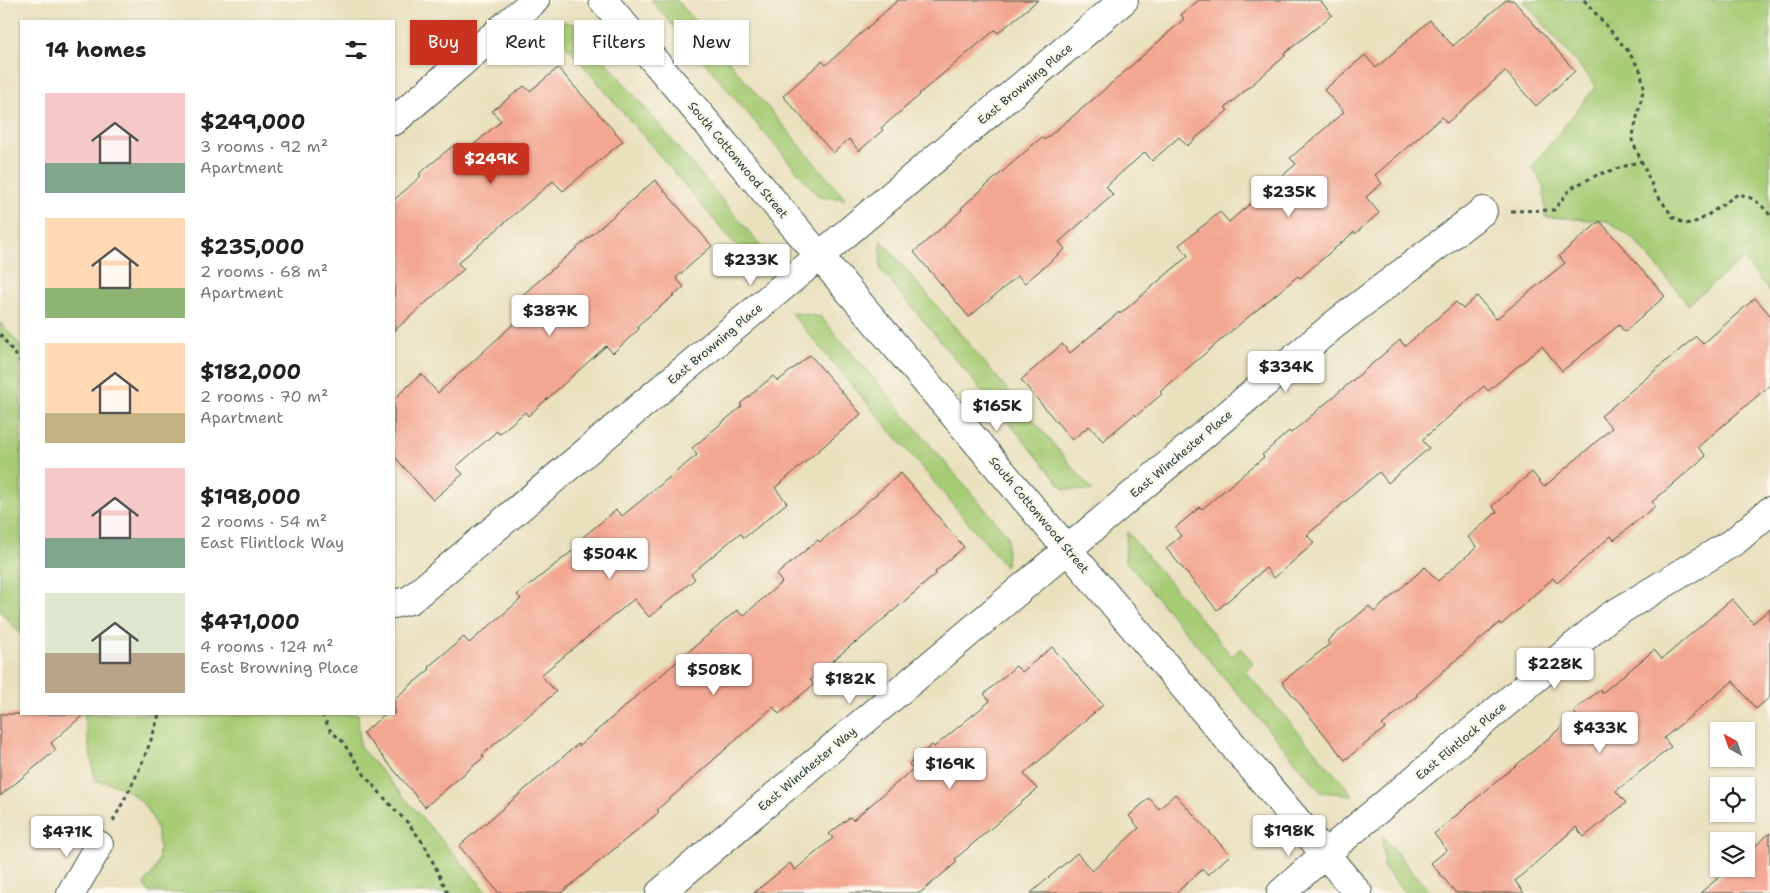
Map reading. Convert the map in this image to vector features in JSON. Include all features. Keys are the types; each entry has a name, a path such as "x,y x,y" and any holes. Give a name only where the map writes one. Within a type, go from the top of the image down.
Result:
{"street":[{"path":"395,119 535,0"},
{"name":"South Cottonwood Street","path":"602,0 1358,893"},
{"name":"East Browning Place","path":"395,604 410,600 1124,0"},
{"name":"East Winchester Place","path":"1068,549 1335,324 1483,211"},
{"name":"East Flintlock Place","path":"1281,893 1610,616 1735,541 1770,511"},
{"name":"East Winchester Way","path":"660,893 1068,549"},
{"path":"71,893 100,845"}],"path":[{"path":"1584,0 1628,50 1640,70 1644,86 1632,140 1655,192 1674,217 1685,224 1699,221 1738,194 1751,197 1764,207 1770,215"},
{"path":"1483,211 1554,210 1571,188 1597,175 1641,161"},
{"path":"0,334 20,361"},
{"path":"100,845 135,780 153,737 159,715"},
{"path":"322,715 330,730 342,741 366,777 408,823 424,844 449,892"}],"green space":[{"path":"651,0 677,0 694,20 674,20 674,27"},
{"path":"1523,0 1770,0 1770,292 1743,259 1688,304 1635,240 1608,221 1545,217 1544,187 1532,167 1596,86"},
{"path":"564,22 574,24 574,55 564,43"},
{"path":"583,65 609,65 762,247 761,275"},
{"path":"706,65 732,65 845,199 819,197"},
{"path":"881,240 1093,491 1064,489 880,269"},
{"path":"790,312 821,317 1008,536 1006,567"},
{"path":"0,322 20,346 20,634 0,611"},
{"path":"1127,532 1232,656 1241,648 1253,663 1245,671 1353,795 1321,792 1125,560"},
{"path":"84,715 358,715 360,747 488,893 150,893 144,885 156,868 158,861 158,836 155,823 149,812 132,794 121,787 95,781"},
{"path":"1383,837 1431,893 1405,893 1383,867"}],"building":[{"path":"898,0 1038,0 998,33 995,30 919,94 881,128 883,130 859,151 849,139 833,153 783,96 822,61 826,65"},
{"path":"1199,0 1320,0 1332,15 1284,54 1285,56 1225,108 1228,110 1187,146 1179,137 1152,161 1145,152 1106,186 1113,195 1059,242 1065,249 1025,283 1018,276 969,317 914,252 1042,137 1044,140 1096,97 1184,19 1181,15"},
{"path":"1506,0 1513,0 1575,71 1536,106 1505,71 1447,123 1442,117 1375,175 1382,183 1366,197 1379,213 1355,234 1354,232 1300,278 1298,276 1160,392 1162,394 1136,416 1135,414 1103,441 1089,426 1072,440 1021,380 1062,344 1070,353 1119,312 1120,314 1188,256 1179,245 1220,212 1229,222 1296,164 1290,158 1344,112 1324,90 1365,55 1376,68 1430,20 1453,46"},
{"path":"558,68 623,141 563,191 553,181 458,263 464,269 395,330 395,199 421,176 419,174 455,144 463,154 501,121 492,111 524,86 530,91"},
{"path":"655,180 712,246 676,278 684,287 637,326 639,329 613,353 606,346 528,416 525,412 499,434 497,431 456,467 463,474 433,500 395,457 395,398 421,374 438,393 529,310 519,298"},
{"path":"1600,221 1665,296 1625,332 1619,325 1562,371 1542,346 1488,391 1484,386 1422,440 1429,448 1388,483 1379,472 1307,535 1314,543 1274,578 1266,568 1217,610 1166,548 1181,536 1175,528 1200,507 1202,509 1264,457 1262,455 1289,431 1291,433 1400,340 1405,346 1456,302 1463,309 1477,296 1496,319 1565,263 1559,256"},
{"path":"1755,298 1770,315 1770,385 1698,447 1706,456 1652,502 1655,506 1614,540 1611,536 1557,583 1553,578 1501,625 1499,623 1382,725 1385,728 1345,760 1282,682 1330,644 1327,641 1369,606 1374,612 1425,567 1438,581 1477,547 1468,537 1497,512 1492,506 1532,472 1544,487 1612,428 1601,416 1696,336 1703,344"},
{"path":"810,355 861,414 775,488 787,503 744,538 740,533 691,574 695,579 649,617 634,599 541,675 556,692 425,807 363,733 384,715 395,715 395,698 430,669 428,667 464,637 469,643 521,599 517,595 586,540 583,537 616,510 622,516 697,455 692,448 742,406 740,404 773,376 778,381"},
{"path":"901,473 964,547 935,572 936,574 810,680 814,684 779,714 773,707 657,810 659,812 561,893 499,893 459,846 737,610 743,616 782,582 776,575 818,540 820,542"},
{"path":"1732,599 1753,623 1770,609 1770,697 1756,709 1733,681 1664,738 1671,747 1616,791 1626,803 1584,837 1576,827 1515,881 1524,893 1456,893 1431,863 1447,850 1434,834 1576,715 1573,711 1600,690 1602,693 1654,650 1662,659"},
{"path":"1052,647 1103,705 1024,774 1037,789 955,859 957,862 920,893 754,893 790,863 795,870 833,838 829,834 850,817 853,820 913,769 909,764 932,745 934,747 990,701 984,694 1016,666 1022,672"},
{"path":"0,714 83,715 51,743 56,750 0,796"},
{"path":"1175,794 1230,855 1208,875 1203,869 1176,893 1031,893 1077,853 1092,871 1139,828 1129,816 1149,798 1159,809"},
{"path":"1770,833 1770,893 1700,893 1719,877 1755,877 1755,846"}]}
